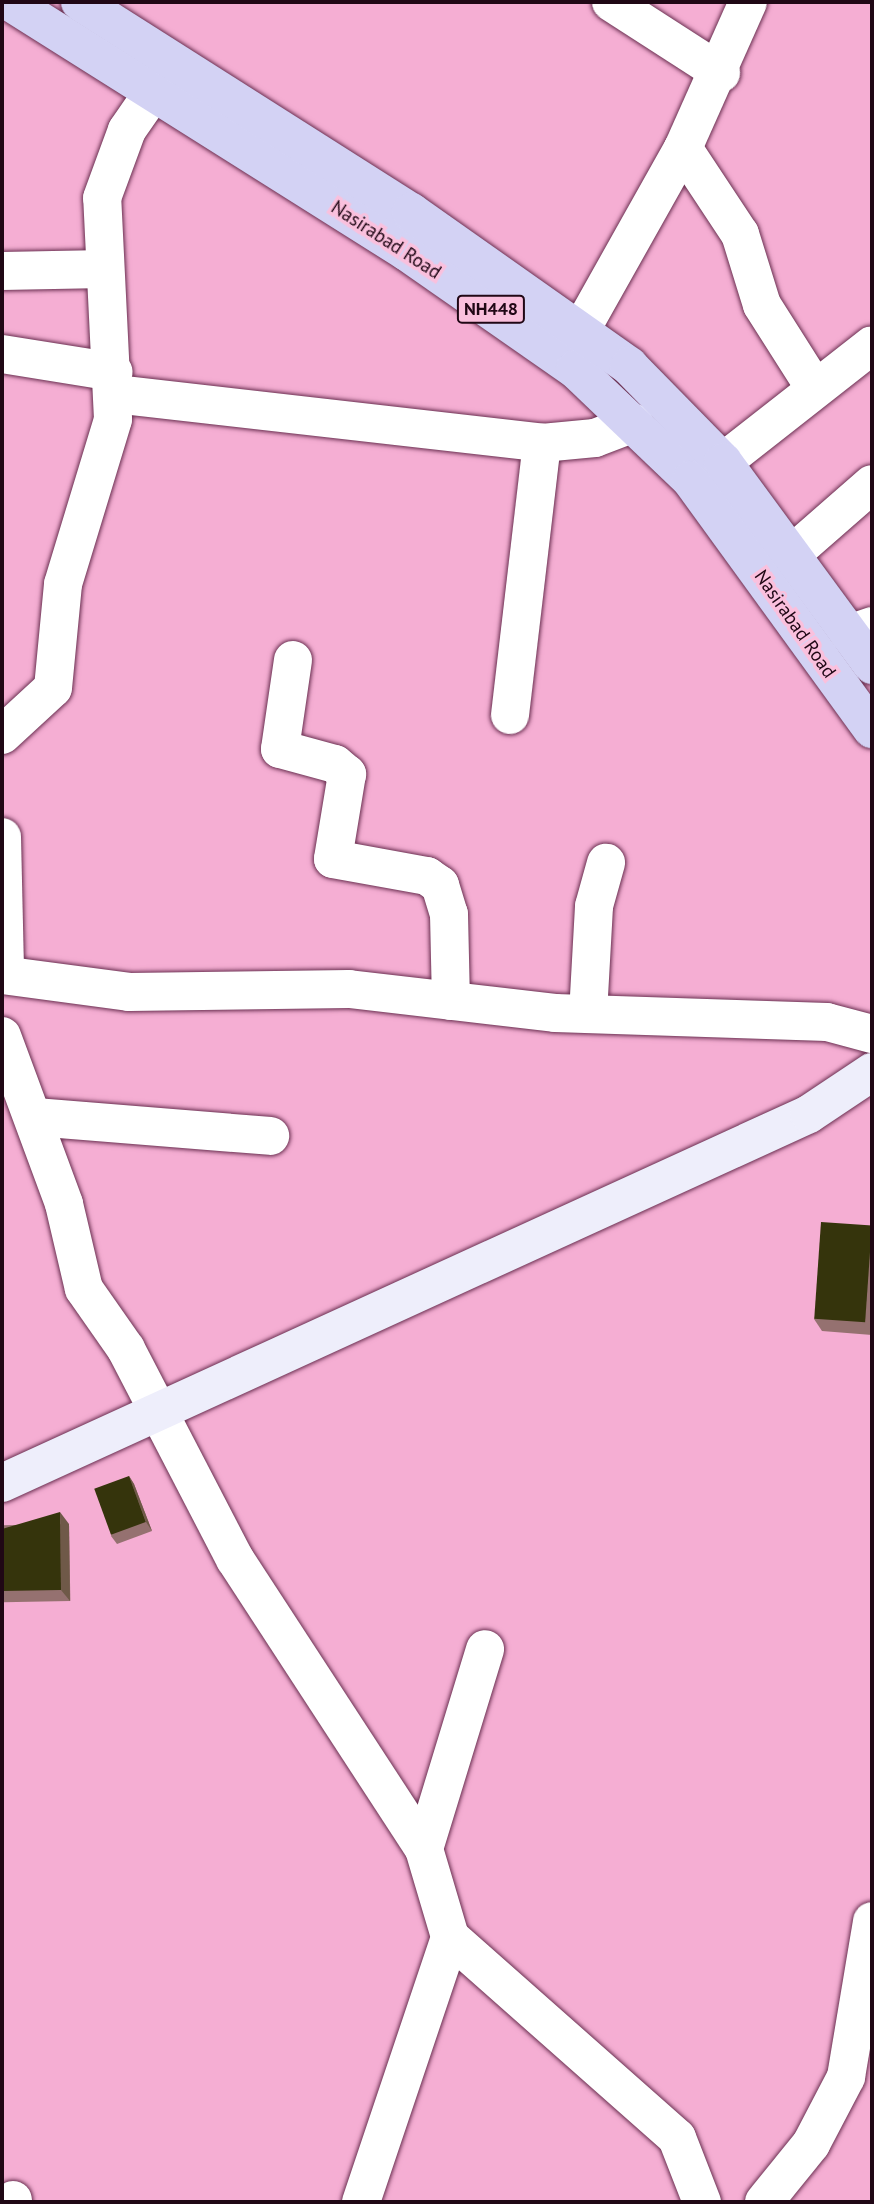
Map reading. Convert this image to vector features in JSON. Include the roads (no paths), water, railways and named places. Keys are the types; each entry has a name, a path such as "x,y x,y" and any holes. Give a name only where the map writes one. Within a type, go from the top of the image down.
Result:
{"highway":[{"name":"Nasirabad Road","path":"10,2 154,91 516,326 634,423 691,480 872,729"},
{"name":"Nasirabad Road","path":"80,2 582,328 669,403 723,462 792,554 861,630 872,666"}],"main road":[{"path":"2,1483 808,1114 872,1072"},
{"path":"808,1114 872,1100"}],"street":[{"path":"611,2 721,73"},
{"path":"582,328 683,148 721,73 748,2"},
{"path":"2,735 53,688 63,584 109,444 114,383 105,269 103,198 127,130 154,91"},
{"path":"683,148 740,234 762,305 814,387"},
{"path":"2,271 105,269"},
{"path":"723,462 814,387 872,345"},
{"path":"2,354 114,383 542,443 595,438 634,423"},
{"path":"510,715 542,443"},
{"path":"792,554 872,484"},
{"path":"293,660 280,749 335,764 347,774 333,859 427,876 439,885 449,914 451,1001"},
{"path":"2,837 3,974 129,992 349,989 588,1014 792,1020 872,1034"},
{"path":"588,1014 594,906 606,863"},
{"path":"2,1036 34,1117 84,1289 126,1349 154,1412 235,1559 424,1849 450,1937 677,2138 702,2202"},
{"path":"34,1117 270,1136"},
{"path":"424,1849 485,1649"},
{"path":"764,2202 811,2144 846,2077 872,1921"},
{"path":"361,2202 450,1937"}]}
